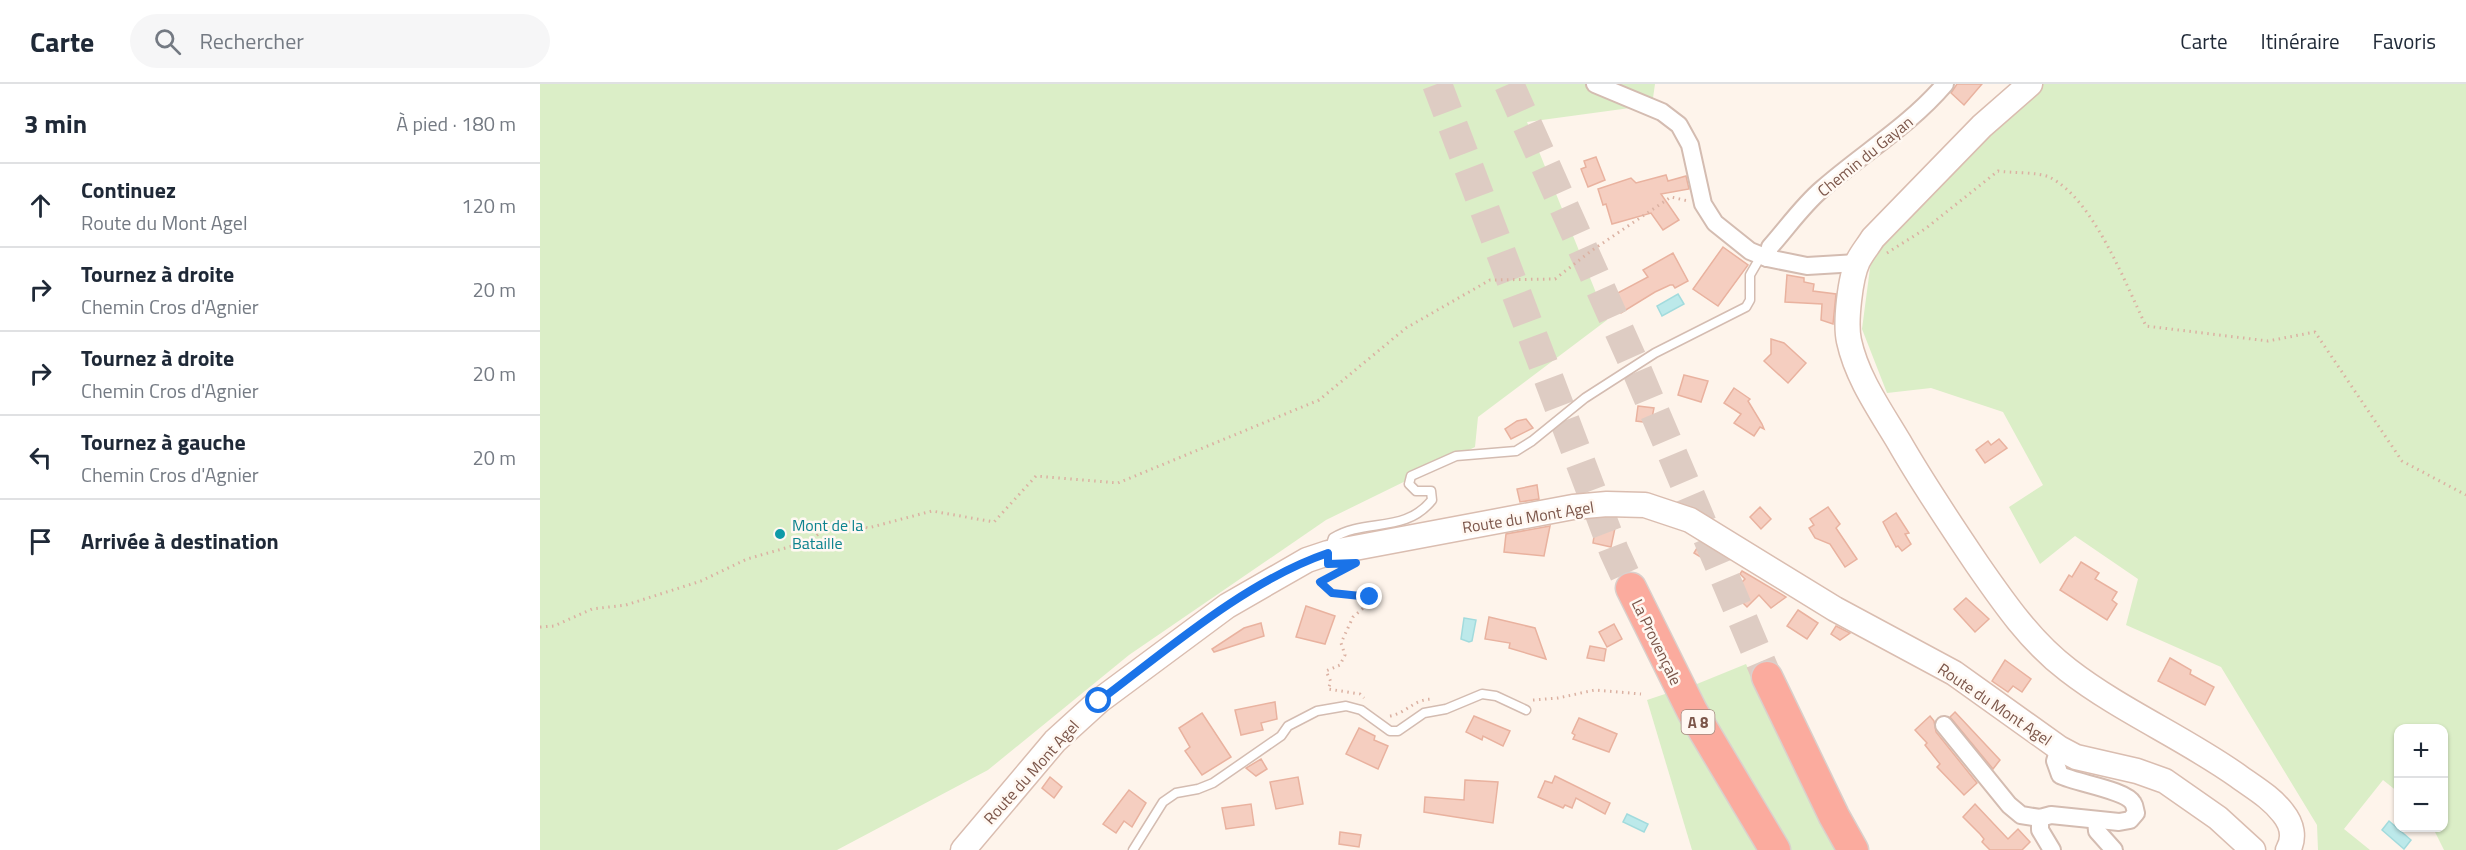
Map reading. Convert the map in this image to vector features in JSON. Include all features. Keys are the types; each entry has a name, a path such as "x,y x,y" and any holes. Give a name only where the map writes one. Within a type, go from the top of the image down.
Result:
{"highway":[{"name":"La Provençale","path":"1630,588 1692,711 1775,850"},
{"path":"1767,677 1834,816 1853,850"}],"street":[{"path":"1595,84 1662,112 1679,125 1690,145 1703,204 1715,223 1750,251 1764,257 1807,266 1857,262"},
{"name":"Chemin du Gayan","path":"1764,257 1819,191 1900,129 1925,107 1944,84"},
{"path":"2030,84 1958,150 1873,238 1857,262 1849,304 1848,339 1857,368 1931,497 2009,610 2040,645 2067,670 2225,766 2274,803 2285,815 2291,829 2293,841 2288,850"},
{"name":"Route du Mont Agel","path":"963,850 1055,741 1099,701 1227,606 1298,564 1328,553 1573,507 1607,504 1645,505 1690,520 1835,609 1954,673 2059,748 2076,757 2137,771 2165,781 2218,818 2253,850"},
{"path":"1944,725 2008,805 2021,814 2040,818 2051,815 2119,822 2130,820 2136,813 2133,803 2126,796 2060,775 2055,761 2059,748"},
{"path":"2040,818 2040,830 2052,850"},
{"path":"2096,820 2097,831 2114,850"}],"lane":[{"path":"1328,553 1333,538 1342,532 1391,525 1424,512 1432,500 1431,491 1416,491 1409,484 1411,476 1456,456 1516,451 1586,398 1655,353 1746,307 1750,300 1750,275 1764,257"},
{"path":"1133,850 1163,802 1176,793 1198,789 1213,783 1281,736 1288,726 1317,711 1346,706 1361,710 1390,731 1398,731 1424,713 1446,709 1482,694 1496,696 1526,711"}],"path":[{"path":"1857,262 1874,261 1925,229 1998,171 2048,176 2070,193 2091,218 2146,326 2268,341 2314,332 2402,461 2466,495"},
{"path":"540,627 554,626 592,609 626,605 701,581 747,559 802,541 810,541 829,525 849,522 868,528 932,511 993,522 1036,476 1118,483 1319,400 1406,328 1490,280 1555,279 1591,251 1671,197 1703,204"},
{"path":"1347,568 1320,582 1332,593 1370,597 1368,604 1353,617 1341,643 1345,655 1340,665 1326,671 1331,682 1328,689 1360,694 1366,701"},
{"path":"1526,697 1535,701 1595,690 1641,694"},
{"path":"1386,717 1397,715 1418,700 1441,699"}],"green space":[{"path":"540,84 1655,84 1652,105 1527,122 1607,320 1478,417 1475,447 1326,520 1129,655 988,770 837,850 540,850"},
{"path":"2026,84 2466,84 2466,850 2444,850 2435,832 2448,832 2448,724 2394,724 2394,789 2383,780 2344,829 2370,850 2318,850 2317,825 2221,667 2126,625 2138,579 2075,536 2040,564 2009,507 2043,485 2003,412 1931,388 1887,393 1862,329 1872,253"},
{"path":"1746,664 1835,850 1790,850 1692,686"},
{"path":"1668,693 1759,850 1692,850 1647,700"}],"water":[{"path":"1678,294 1684,304 1662,316 1657,306"},
{"path":"1464,618 1476,620 1472,641 1469,642 1461,639"},
{"path":"1627,814 1648,824 1644,832 1623,822"},
{"path":"2389,821 2394,825 2394,832 2402,832 2411,840 2404,849 2382,830"}],"building":[{"path":"1957,84 1982,84 1964,105 1951,93"},
{"path":"1596,157 1605,180 1588,187 1581,169 1586,167 1584,161"},
{"path":"1666,175 1668,181 1686,176 1689,189 1661,194 1679,220 1663,230 1651,213 1612,224 1606,204 1603,205 1598,189 1631,178 1636,183"},
{"path":"1723,247 1748,265 1718,306 1693,289"},
{"path":"1673,253 1688,281 1675,288 1670,285 1655,292 1621,313 1612,296 1648,277 1643,270"},
{"path":"1787,275 1804,278 1804,282 1814,284 1813,291 1836,294 1833,324 1821,320 1822,304 1785,302"},
{"path":"1771,339 1784,343 1806,363 1788,383 1764,361 1771,354"},
{"path":"1684,375 1708,381 1701,402 1678,395"},
{"path":"1734,388 1750,399 1748,401 1762,424 1764,429 1760,427 1754,436 1734,423 1741,414 1724,403"},
{"path":"1638,406 1654,408 1651,423 1636,421"},
{"path":"1526,419 1533,428 1511,439 1505,429 1517,421"},
{"path":"1999,439 2007,448 1985,463 1976,450 1988,441 1991,445"},
{"path":"1537,485 1539,499 1520,502 1517,489"},
{"path":"1760,507 1771,519 1761,529 1750,517"},
{"path":"1828,507 1840,524 1836,528 1857,559 1845,567 1830,544 1815,538 1809,528 1814,525 1810,519"},
{"path":"1896,513 1909,533 1905,534 1911,544 1902,551 1898,546 1896,547 1883,522"},
{"path":"1596,524 1615,528 1611,547 1593,543"},
{"path":"1550,526 1544,556 1504,552 1506,534"},
{"path":"1700,543 1718,554 1712,564 1694,553"},
{"path":"2081,562 2099,573 2095,579 2117,592 2112,600 2117,604 2107,620 2060,590 2069,575 2072,577"},
{"path":"1742,571 1786,597 1771,608 1759,595 1747,607 1732,592 1745,579 1740,574"},
{"path":"1966,598 1989,619 1975,632 1954,609"},
{"path":"1306,606 1335,616 1325,644 1296,637"},
{"path":"1798,610 1818,623 1807,639 1787,626"},
{"path":"1489,617 1535,628 1546,659 1509,648 1510,643 1485,639"},
{"path":"1261,623 1264,636 1214,652 1212,649 1244,628"},
{"path":"1614,624 1622,639 1607,647 1599,632"},
{"path":"1836,626 1850,633 1840,640 1831,634"},
{"path":"1590,646 1606,649 1604,661 1587,658"},
{"path":"2170,658 2191,670 2190,674 2214,687 2205,705 2158,681"},
{"path":"2005,660 2031,679 2022,692 2013,686 2008,692 1992,681"},
{"path":"1275,702 1277,719 1261,723 1263,730 1241,735 1235,710"},
{"path":"1955,712 2000,760 1993,769 1950,717"},
{"path":"1202,713 1231,757 1202,775 1185,751 1190,747 1179,728"},
{"path":"1474,716 1510,731 1503,746 1483,736 1482,740 1466,732"},
{"path":"1930,716 1934,721 1936,732 1977,783 1964,795 1937,767 1940,764 1925,745 1927,743 1915,730"},
{"path":"1579,718 1617,734 1609,752 1573,739 1575,735 1572,733"},
{"path":"1359,728 1375,736 1374,740 1388,746 1378,769 1346,754"},
{"path":"1261,759 1267,769 1256,776 1246,768"},
{"path":"1555,776 1610,803 1605,814 1576,798 1572,808 1565,805 1563,808 1538,797 1545,781 1552,783"},
{"path":"1050,777 1062,787 1054,798 1042,788"},
{"path":"1298,777 1303,804 1276,809 1270,782"},
{"path":"1465,780 1498,782 1493,823 1424,812 1425,797 1464,800"},
{"path":"1129,790 1146,803 1132,827 1124,821 1116,833 1103,824"},
{"path":"1251,804 1254,825 1226,829 1222,808"},
{"path":"1975,804 2008,839 2018,829 2030,842 2022,850 1990,850 1982,842 1984,839 1980,834 1963,817"},
{"path":"1340,832 1361,835 1359,847 1339,844"}],"tunnel":[{"path":"1437,84 1614,551 1631,588"},
{"path":"1509,84 1635,366 1767,677"}],"place":[{"name":"Mont de la Bataille","path":"780,534"}],"route":[{"path":"1099,701 1227,606 1307,560 1328,553 1328,564 1356,563 1320,582 1332,593 1370,597"}]}
